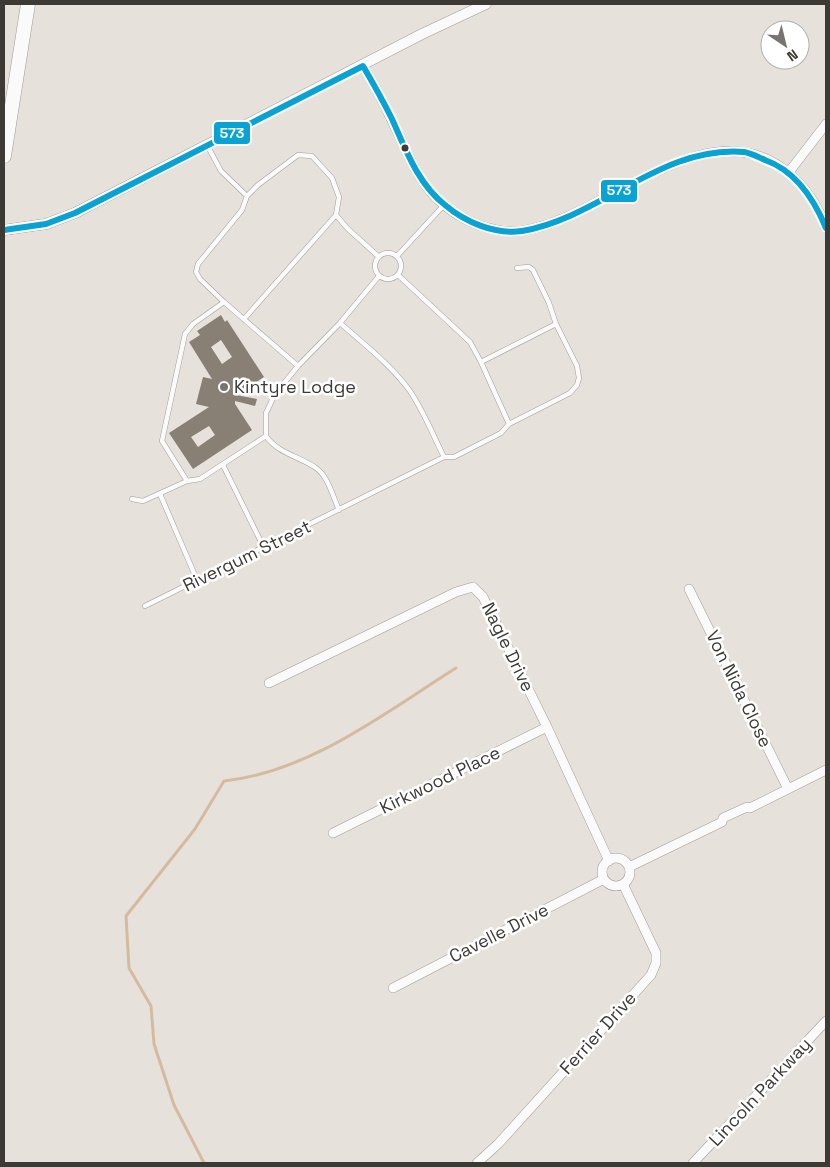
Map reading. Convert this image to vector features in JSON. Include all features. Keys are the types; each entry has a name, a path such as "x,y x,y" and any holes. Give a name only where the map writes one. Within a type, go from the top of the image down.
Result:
{"highway":[{"path":"4,156 28,4"}],"street":[{"path":"4,230 46,224 75,213 422,34 486,4"},
{"path":"363,66 383,100 419,176 431,194 464,219 490,229 520,231 543,226 566,218 657,171 695,157 717,152 744,152 769,160 789,172 808,192 826,228"},
{"path":"789,172 826,124"},
{"name":"Nagle Drive","path":"269,683 456,592 473,587 483,597 547,727 609,860"},
{"name":"Von Nida Close","path":"689,589 788,789"},
{"name":"Kirkwood Place","path":"333,833 547,727"},
{"path":"629,867 722,822 723,818 747,807 750,808 826,770"},
{"path":"621,859 629,867 628,879 623,884 614,886 604,879 604,867 609,860 621,859"},
{"name":"Cavelle Drive","path":"393,988 604,879"},
{"name":"Ferrier Drive","path":"477,1163 498,1144 651,975 656,963 656,953 623,884"},
{"name":"Lincoln Parkway","path":"693,1163 826,1021"}],"lane":[{"path":"207,145 221,171 247,196"},
{"path":"244,319 336,215 339,197 332,178 312,156 298,155 258,185 247,196 242,210 198,264 196,272 200,279 224,302 298,366"},
{"path":"397,256 444,205"},
{"path":"336,215 347,228 379,257"},
{"path":"386,253 397,256 401,263 401,271 398,275 391,279 379,276 375,268 376,260 379,257 386,253"},
{"path":"481,362 556,324 549,303 533,270 528,267 517,268"},
{"path":"398,275 464,335 481,362 509,424"},
{"path":"339,510 324,475 317,468 271,444 266,436 266,413 270,404 298,366 340,323 379,276"},
{"path":"187,481 162,441 185,334 193,324 224,302"},
{"path":"340,323 390,368 410,391 421,409 444,457"},
{"name":"Rivergum Street","path":"145,606 444,457 454,457 501,433 509,424 570,393 577,385 579,378 577,366 556,324"},
{"path":"132,499 143,501 187,481 200,479 266,436"},
{"path":"223,465 264,548"},
{"path":"160,494 197,580"}],"building":[{"name":"Kintyre Lodge","path":"221,315 225,322 227,320 264,377 236,395 257,399 255,406 235,401 235,404 252,430 193,469 169,433 209,407 196,404 203,377 212,379 189,342 200,335 197,331","holes":["221,340 232,357 222,364 211,347","209,426 215,435 198,447 191,437"]}],"waterway":[{"path":"204,1163 174,1105 154,1044 151,1006 129,968 126,916 195,829 224,781 256,775 287,766 317,753 375,721 456,668"}],"transit line":[{"name":"573","path":"4,230 46,224 75,213 363,66 389,112 414,166 427,187 453,211 481,226 512,232 551,224 658,170 685,160 714,153 744,152 776,165 795,179 810,197 826,228"}],"place":[{"name":"Kintyre Lodge","path":"224,387"}]}
